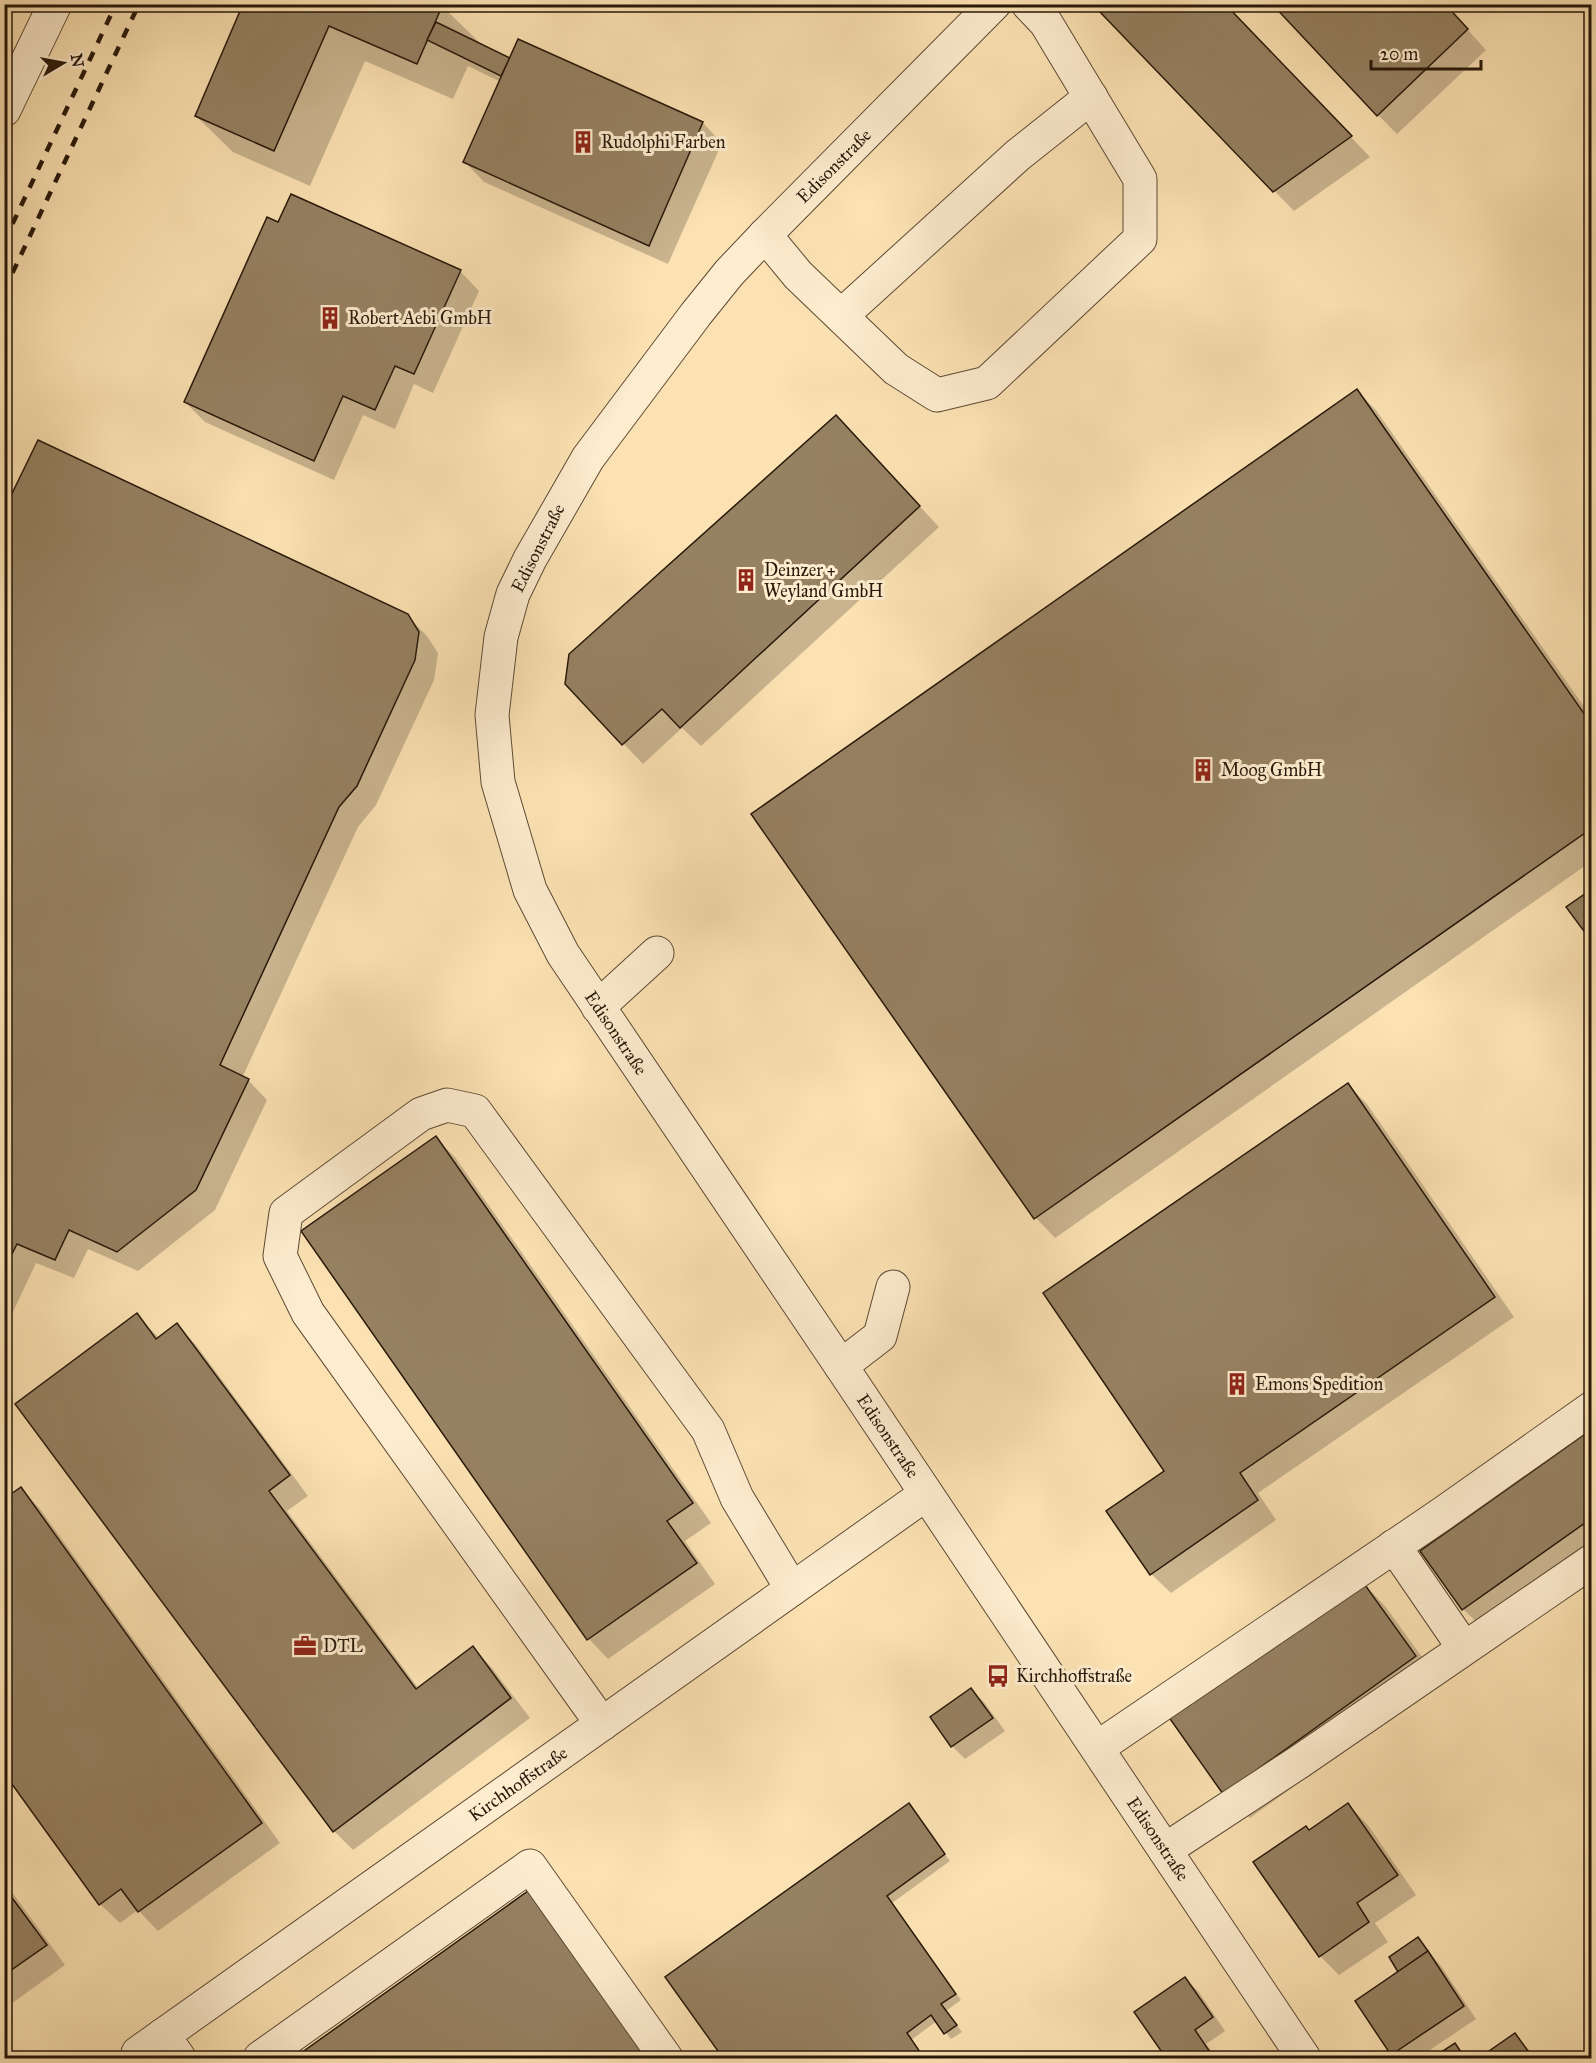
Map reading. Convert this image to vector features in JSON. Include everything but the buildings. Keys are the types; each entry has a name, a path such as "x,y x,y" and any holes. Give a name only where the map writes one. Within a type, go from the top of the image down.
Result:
{"street":[{"path":"4,110 55,4"},
{"name":"Edisonstraße","path":"994,4 729,273 588,458 530,559 513,594 501,637 492,715 498,782 530,890 563,954 1304,2058"},
{"path":"765,235 798,275 896,369 937,395 987,383 1140,239 1140,179 1046,23 1028,4"},
{"path":"841,315 1018,155 1091,97"},
{"path":"598,1007 657,953"},
{"path":"602,1724 308,1313 280,1256 286,1214 421,1114 447,1105 475,1111 708,1430 737,1498 792,1589"},
{"path":"841,1366 880,1336 893,1287"},
{"path":"1097,1748 1592,1408"},
{"name":"Kirchhoffstraße","path":"160,2049 602,1724 926,1494"},
{"path":"1394,1546 1464,1648"},
{"path":"1165,1850 1299,1762 1592,1561"},
{"path":"260,2058 530,1866 666,2058"}],"railway":[{"path":"4,242 116,4"},
{"path":"4,291 139,4"}],"place":[{"name":"Rudolphi Farben","path":"583,142"},
{"name":"Robert Aebi GmbH","path":"330,318"},
{"name":"Deinzer + Weyland GmbH","path":"746,580"},
{"name":"Moog GmbH","path":"1203,770"},
{"name":"Emons Spedition","path":"1237,1384"},
{"name":"DTL","path":"305,1646"},
{"name":"Kirchhoffstraße","path":"998,1676"}]}
